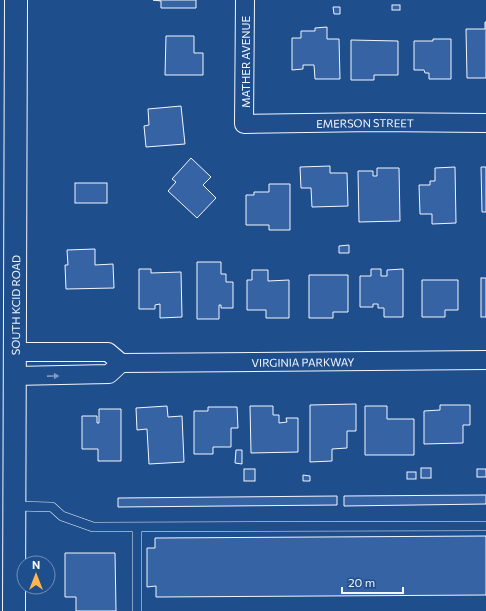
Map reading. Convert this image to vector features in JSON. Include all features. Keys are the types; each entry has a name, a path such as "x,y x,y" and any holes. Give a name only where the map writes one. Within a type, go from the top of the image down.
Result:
{"street":[{"name":"SOUTH KCID ROAD","path":"14,611 16,0"},
{"name":"MATHER AVENUE","path":"244,124 245,0"},
{"name":"EMERSON STREET","path":"244,124 375,122 486,123"},
{"path":"14,352 108,352 121,363 109,374 14,376"},
{"name":"VIRGINIA PARKWAY","path":"121,363 486,360"}],"lane":[{"path":"14,506 52,506 62,516 92,527 486,526"},
{"path":"137,528 137,611"}],"building":[{"path":"153,0 196,0 196,8 161,8 161,1"},
{"path":"392,5 400,5 400,10 392,10"},
{"path":"333,7 340,7 340,14 334,14"},
{"path":"485,22 486,78 467,78 466,29 485,29"},
{"path":"327,27 327,39 339,39 340,79 315,79 314,65 303,65 303,69 292,70 292,38 301,38 301,31 315,31 315,28"},
{"path":"166,36 194,36 194,53 203,53 203,75 165,75"},
{"path":"433,39 451,39 451,79 429,79 429,73 425,73 424,70 414,70 414,41 433,41"},
{"path":"351,40 398,41 398,75 374,75 374,80 351,80"},
{"path":"181,106 185,144 146,147 144,126 149,125 148,109"},
{"path":"191,158 211,177 203,185 216,198 197,218 168,191 176,182 172,179"},
{"path":"330,166 330,173 347,173 348,206 312,207 311,188 301,188 300,167"},
{"path":"455,167 456,223 432,224 432,214 420,214 419,185 430,185 430,181 435,181 435,168"},
{"path":"481,167 486,167 486,212 482,212"},
{"path":"377,168 399,168 400,221 359,222 358,171 373,171 373,176 377,176"},
{"path":"75,183 107,183 107,203 75,203"},
{"path":"269,184 290,184 290,230 269,230 269,225 246,225 246,195 254,195 254,192 269,192"},
{"path":"349,245 349,253 339,253 339,246"},
{"path":"95,249 95,265 113,264 114,288 66,289 65,265 68,265 67,250"},
{"path":"197,262 221,262 221,274 226,274 226,282 233,282 233,308 221,308 221,305 219,305 219,319 197,319"},
{"path":"139,269 151,269 151,273 181,272 182,317 160,318 160,304 155,305 155,309 139,309"},
{"path":"371,269 381,269 381,276 387,276 387,270 403,269 403,317 384,317 384,308 378,308 378,304 373,304 373,307 360,307 360,276 371,276"},
{"path":"252,270 268,270 268,281 289,280 289,318 266,318 266,310 247,310 247,280 252,280"},
{"path":"309,275 348,275 348,312 333,312 333,318 309,318"},
{"path":"481,278 486,278 486,317 481,317"},
{"path":"422,280 458,280 458,310 445,310 445,317 422,317"},
{"path":"356,404 356,431 347,431 347,448 332,449 332,461 310,462 310,405"},
{"path":"440,405 470,405 470,425 463,425 463,443 424,444 424,411 440,410"},
{"path":"167,406 168,417 182,416 184,462 149,464 147,429 137,430 136,408"},
{"path":"250,406 273,406 273,415 279,415 279,423 287,422 286,418 298,418 298,452 251,453"},
{"path":"365,406 387,406 387,419 414,419 414,455 365,455"},
{"path":"208,407 237,407 238,428 231,428 231,447 213,447 213,454 194,454 194,411 208,411"},
{"path":"99,409 121,409 121,461 98,461 98,449 82,449 82,416 97,416 97,423 99,423"},
{"path":"236,450 242,450 242,464 235,463"},
{"path":"421,468 431,468 431,478 421,478"},
{"path":"244,469 255,469 255,481 244,481"},
{"path":"477,469 486,469 486,477 477,477"},
{"path":"407,472 416,472 416,479 407,479"},
{"path":"303,475 310,476 310,481 303,481"},
{"path":"486,495 486,504 344,506 344,496"},
{"path":"337,496 337,505 118,507 118,498"},
{"path":"486,536 486,595 156,597 156,586 147,587 147,548 155,548 155,538"},
{"path":"65,553 115,553 116,611 76,611 76,597 65,597"}]}
